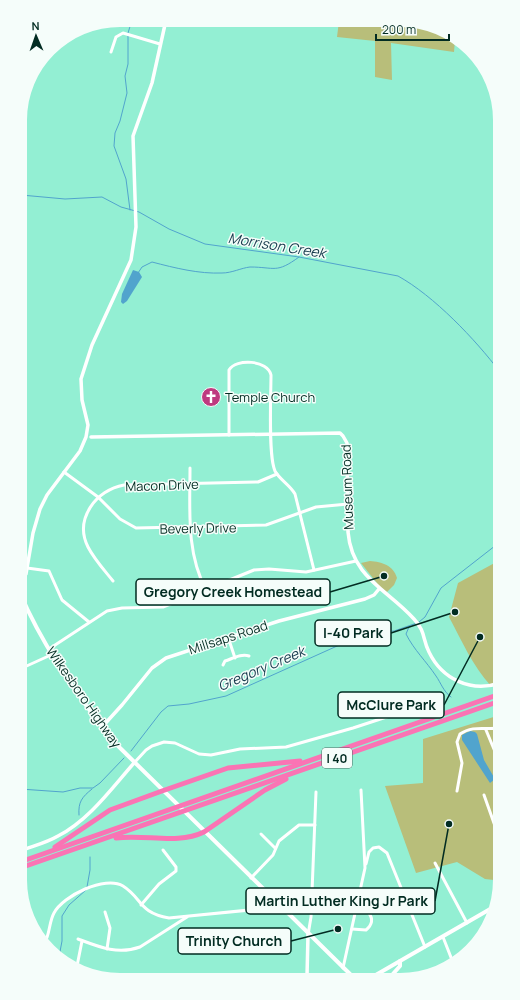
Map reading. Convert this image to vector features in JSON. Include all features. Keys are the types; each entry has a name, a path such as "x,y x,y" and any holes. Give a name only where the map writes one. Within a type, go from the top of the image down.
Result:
{"highway":[{"name":"I 40","path":"27,859 493,696"},
{"name":"I 40","path":"27,866 493,703"},
{"path":"27,859 60,844 110,810 228,768 291,763 341,750"},
{"path":"97,842 127,836 185,839 204,832 265,790 310,768"}],"main road":[{"name":"Wilkesboro Highway","path":"27,609 33,622 49,648 102,727 134,763 162,791 280,908 349,973"},
{"path":"379,973 488,911"},
{"path":"394,973 400,966 400,961"}],"street":[{"path":"89,622 62,600 49,571 27,568 33,533 40,509 48,495 80,451 86,437 88,425 82,394 81,379 92,345 131,260 135,233 133,136 152,83 164,27"},
{"path":"111,52 116,37 123,33 160,44"},
{"path":"229,435 228,374 231,366 238,363 264,365 270,371 273,464 277,474 292,487 296,494 314,570"},
{"name":"Museum Road","path":"91,437 336,433 343,436 347,443 349,542 356,561 379,589 417,622 423,631 429,653 444,672 471,687 486,687 493,685"},
{"path":"86,437 91,437"},
{"path":"190,468 190,528 193,558 206,590"},
{"name":"Beverly Drive","path":"64,472 98,497 120,519 136,528 190,528 266,525 316,507 348,504"},
{"name":"Macon Drive","path":"114,581 92,553 85,539 85,523 87,513 98,497 107,490 124,485 258,482 277,474"},
{"path":"49,648 112,609 163,607 254,570 273,569 297,572 356,561"},
{"name":"Millsaps Road","path":"102,727 158,662 169,656 279,621 365,599 374,595 379,589"},
{"path":"228,637 235,658"},
{"path":"27,666 53,654"},
{"path":"223,665 225,661 245,655 249,656"},
{"path":"27,849 51,840 73,826 89,813 146,750 152,746 164,742 175,743 199,754 211,755 240,749 286,747 354,728 411,709 417,704"},
{"path":"457,791 462,763 457,742 459,736 462,732 474,728 486,730 493,729"},
{"path":"486,730 493,747"},
{"path":"361,790 366,868"},
{"path":"307,973 316,792"},
{"path":"484,795 493,820"},
{"path":"250,878 273,855 279,841 299,825 315,825"},
{"path":"260,834 275,848"},
{"path":"343,968 369,852 373,848 379,848 387,853 425,947"},
{"path":"140,905 159,884 176,871 176,868 163,850"},
{"path":"435,863 467,923"},
{"path":"46,936 50,920 56,909 65,899 80,891 104,883 117,883 128,890 140,905 163,917 280,908"},
{"path":"352,929 366,930 372,923 372,919 368,912 356,908"},
{"path":"104,912 110,928 107,949"},
{"path":"77,962 80,940 107,949 124,952 140,947 189,916"},
{"path":"443,937 451,958"}],"green space":[{"path":"338,27 406,27 430,32 441,37 455,45 454,52 391,43 392,80 375,77 375,41 337,37"},
{"path":"370,561 379,562 393,570 397,578 394,585 387,592 380,587 361,563"},
{"path":"493,564 493,685 491,686 473,661 449,617 458,583"},
{"path":"493,717 493,880 485,879 457,862 416,873 385,786 423,783 423,739"}],"water":[{"path":"133,270 139,272 142,277 127,301 123,304 121,302 122,294"},
{"path":"470,731 477,734 484,760 493,776 493,781 490,783 462,740 462,735"}],"waterway":[{"path":"128,33 130,27"},
{"path":"128,36 128,64 125,76 127,93 120,121 115,133 114,146 126,179 130,210"},
{"name":"Morrison Creek","path":"27,196 65,199 102,197 121,207 139,212 169,229 205,244 299,257 398,276 440,306 466,332 493,363"},
{"path":"138,273 142,267 152,262 196,272 222,273 250,267 280,268 299,257"},
{"name":"Gregory Creek","path":"419,622 425,617 441,588 493,547"},
{"name":"Gregory Creek","path":"131,751 161,712 168,706 189,704 226,696 366,633 394,631 417,623"},
{"path":"409,627 406,634 409,640 436,676 444,690 451,697"},
{"name":"Gregory Creek","path":"27,789 63,792 80,788 93,788 100,783 124,758"},
{"path":"79,815 81,800 92,789"},
{"path":"87,887 90,870 90,857"},
{"path":"60,951 62,941 62,916 69,905 86,890"}],"place":[{"name":"Temple Church","path":"211,397"},
{"name":"Gregory Creek Homestead","path":"384,576"},
{"name":"I-40 Park","path":"455,612"},
{"name":"McClure Park","path":"480,637"},
{"name":"Martin Luther King Jr Park","path":"449,824"},
{"name":"Trinity Church","path":"338,929"}]}
